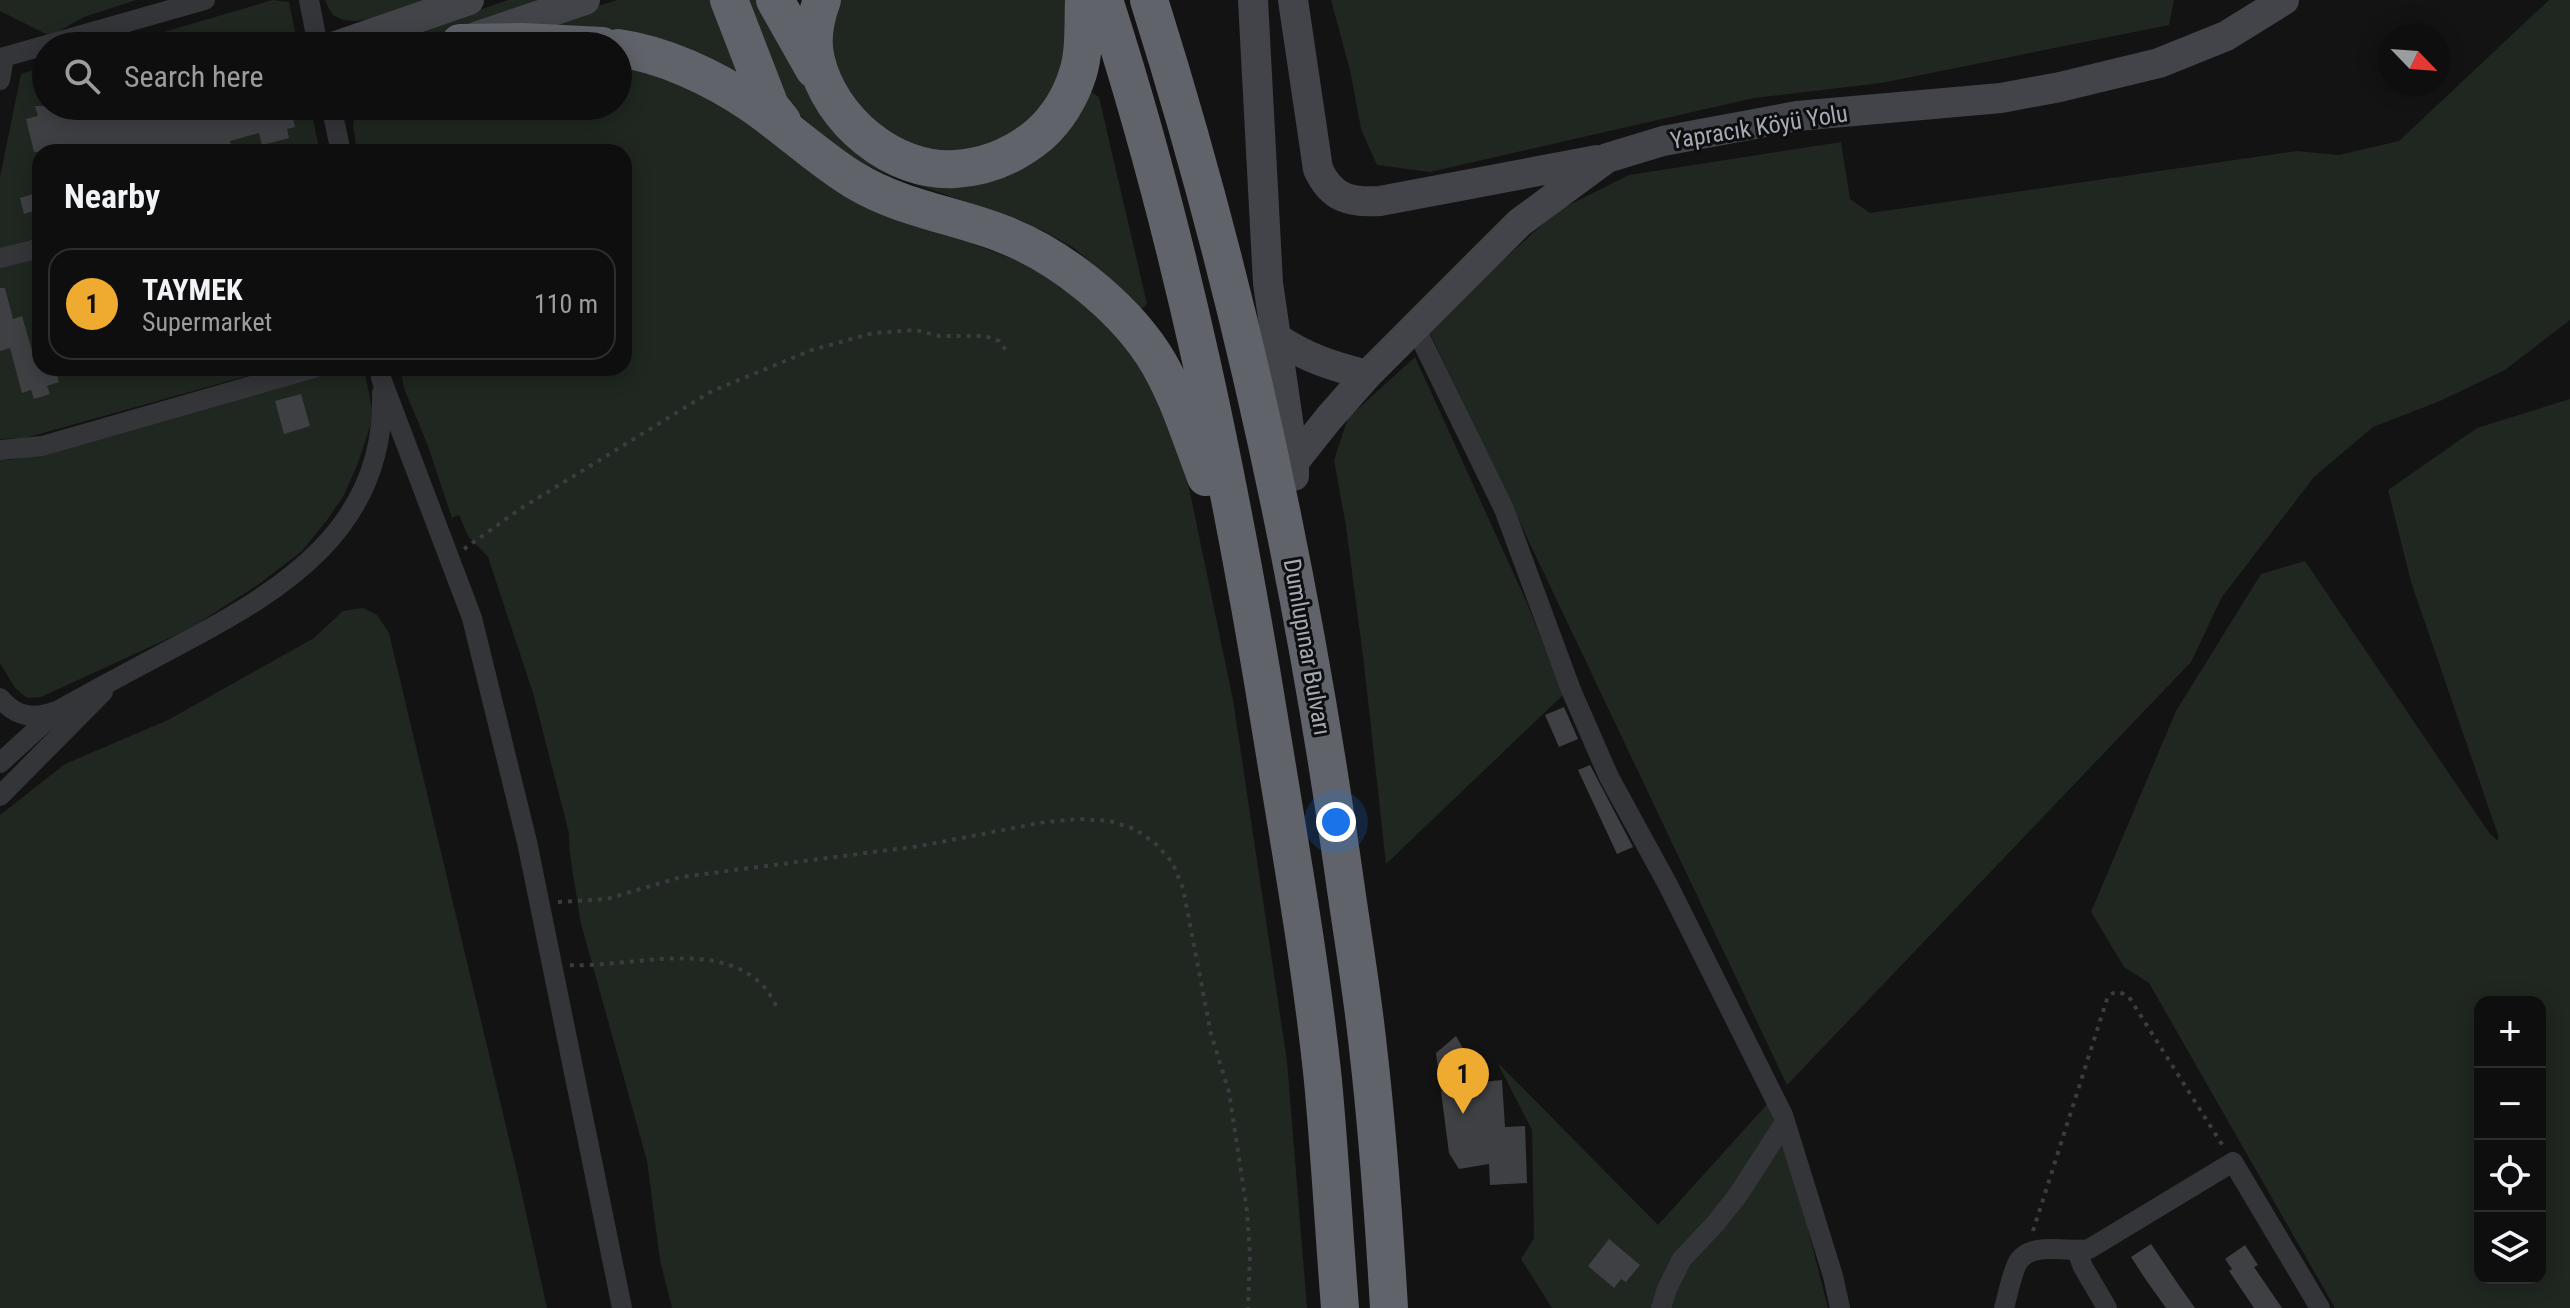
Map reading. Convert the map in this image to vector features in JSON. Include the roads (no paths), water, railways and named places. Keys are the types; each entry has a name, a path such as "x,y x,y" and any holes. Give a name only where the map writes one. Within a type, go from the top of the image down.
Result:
{"highway":[{"path":"729,0 770,106 791,133"},
{"path":"775,0 797,42 847,119 882,148 903,160 953,170 1004,158 1026,146 1057,114 1078,74 1084,0"},
{"path":"822,0 814,32 815,57 822,81"},
{"name":"Dumlupınar Bulvarı","path":"1104,0 1170,226 1247,581 1295,879 1321,1065 1340,1308"},
{"name":"Dumlupınar Bulvarı","path":"1149,0 1205,185 1252,367 1290,551 1328,764 1368,1047 1389,1308"},
{"path":"632,50 695,72 750,102 855,181 897,202 1003,234 1035,248 1056,260 1108,303 1152,353 1167,380 1247,581"}],"main road":[{"path":"376,32 469,0"},
{"path":"490,32 585,0"},
{"path":"1253,0 1268,283 1294,462 1290,551"},
{"path":"1293,0 1318,169 1324,182 1340,195 1361,202 1380,201 1607,158"},
{"name":"Yapracık Köyü Yolu","path":"1294,462 1367,375 1519,223 1607,158 1663,141 1797,116 2001,98 2060,87 2159,63 2226,36 2284,0"},
{"path":"1275,337 1302,355 1367,375"}],"street":[{"path":"87,32 205,0"},
{"path":"309,0 315,32"},
{"path":"0,80 2,55 32,47"},
{"path":"334,120 339,144"},
{"path":"0,258 32,250"},
{"path":"1415,327 1504,509 1571,690 1609,777 1668,885 1785,1122 1840,1308"},
{"path":"0,450 42,446 286,376"},
{"path":"0,698 7,707 22,714 39,717 59,710 231,618 287,581 332,538 356,503 374,460 381,429 381,376"},
{"path":"382,376 472,618 527,842 622,1308"},
{"path":"0,796 117,678"},
{"path":"0,763 59,710"},
{"path":"1661,1308 1682,1259 1738,1195 1785,1122"},
{"path":"2004,1308 2018,1262 2026,1254 2037,1250 2089,1249 2233,1162 2320,1308"},
{"path":"2077,1251 2107,1308"}],"place":[{"name":"TAYMEK","path":"1463,1114"}]}
